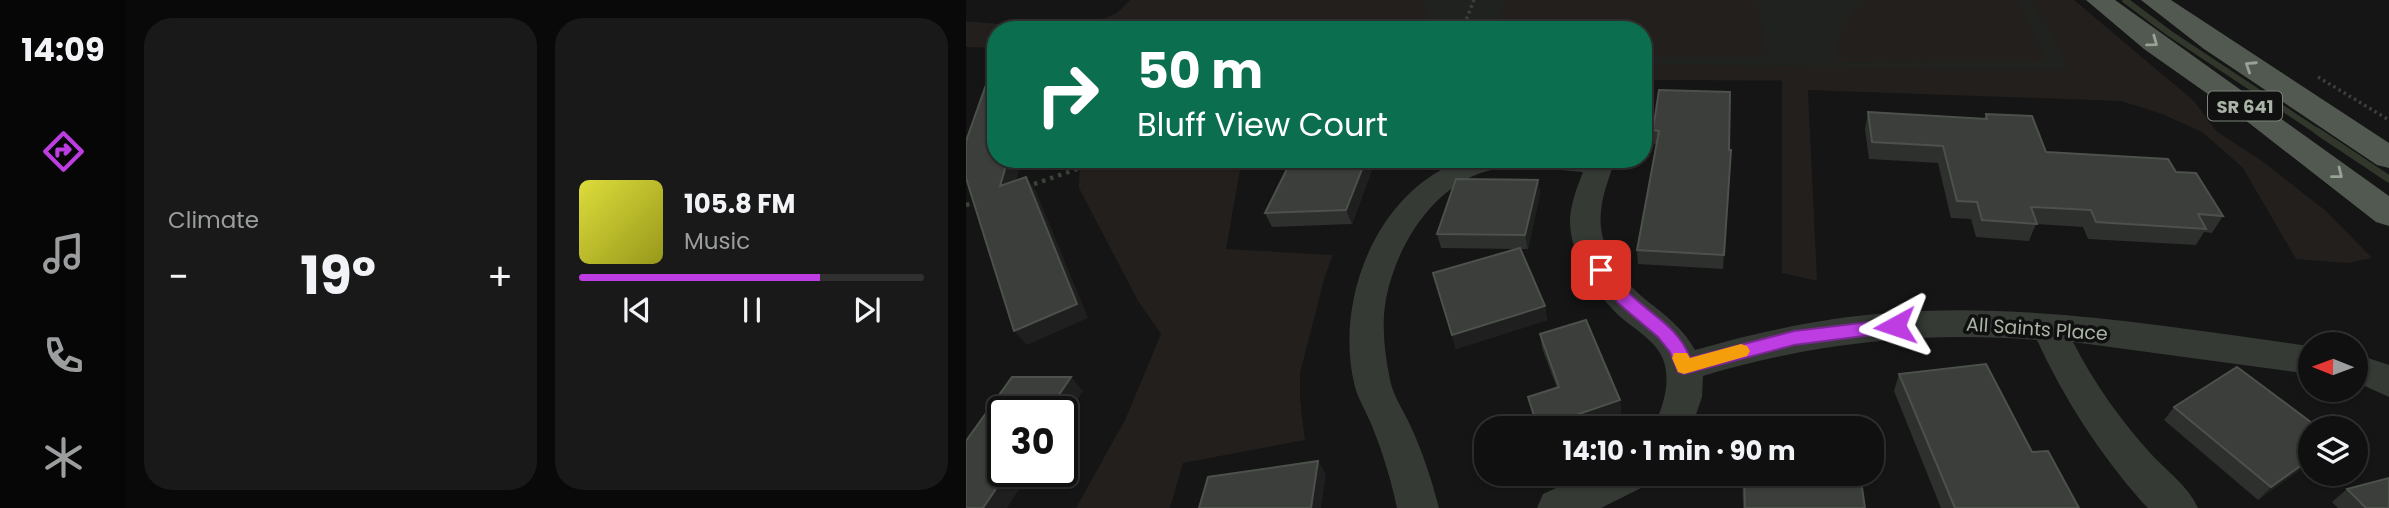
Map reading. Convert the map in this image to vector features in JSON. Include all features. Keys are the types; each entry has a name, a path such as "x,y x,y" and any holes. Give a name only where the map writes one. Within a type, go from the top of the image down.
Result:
{"main road":[{"name":"SR 641","path":"2099,0 2154,43 2260,116 2389,214"},
{"name":"SR 641","path":"2154,0 2214,43 2389,158"}],"street":[{"path":"1418,508 1392,427 1373,387 1366,342 1369,300 1391,243 1406,220 1428,194 1448,177 1465,168"},
{"path":"1598,168 1585,220 1590,245 1601,270 1623,299 1665,332 1678,350 1684,367 1682,402 1677,416"},
{"name":"All Saints Place","path":"1684,367 1794,338 1851,329 1986,323 2171,341 2298,358"},
{"path":"2049,328 2064,362 2092,409 2131,459 2176,508"},
{"path":"1558,508 1604,486"}],"path":[{"path":"1466,21 1474,0"},
{"path":"1022,188 1079,168"},
{"path":"966,205 988,198"}],"shaded area":[{"path":"1130,0 1424,0 1429,20 1098,21 1117,13"},
{"path":"1395,0 2058,0 2141,82 1652,80 1652,21 1407,21"},
{"path":"1505,0 1757,0 1767,57 1652,57 1652,21 1499,21"},
{"path":"1865,0 2019,0 2046,61 1835,62 1837,43 1843,27"},
{"path":"2032,0 2074,0 2194,101 2216,131 2262,161 2326,211 2372,258 2348,263 2296,259 2243,168 2202,132 2162,114 2121,101 1808,90 1817,281 1782,273 1782,80 1652,80 1652,64 2069,70"},
{"path":"966,21 987,23 987,48 966,47"},
{"path":"1080,168 1240,168 1226,249 1333,255 1300,373 1305,440 1183,463 1170,508 1076,508 1125,420 1161,334 1138,301 1079,188"}],"building":[{"path":"987,82 987,168 1005,168 1000,186 1026,177 1077,304 1014,331 966,178 966,141"},
{"path":"1659,90 1730,92 1731,150 1724,255 1637,250 1659,131 1653,130"},
{"path":"1868,112 1987,119 1986,114 2032,116 2046,152 2168,159 2176,172 2196,173 2223,216 2198,214 2206,229 2096,222 2091,210 2031,207 2037,224 1982,220 1977,202 1957,201 1943,146 1872,142"},
{"path":"1288,168 1362,168 1346,210 1265,213"},
{"path":"1456,179 1538,180 1525,235 1437,234"},
{"path":"1520,248 1545,306 1452,335 1433,273"},
{"path":"1586,320 1620,400 1573,416 1534,416 1528,397 1559,387 1540,334"},
{"path":"1986,364 2032,452 2048,451 2079,508 1955,508 1899,374"},
{"path":"2237,367 2303,416 2298,416 2298,468 2271,487 2174,407"},
{"path":"1012,377 1071,377 1058,396 998,396"},
{"path":"987,412 987,487 997,487 983,508 966,508 966,441"},
{"path":"1318,461 1311,508 1199,508 1208,477"},
{"path":"2389,478 2389,508 2366,508 2347,489 2368,486 2368,484"},
{"path":"1744,486 1862,486 1865,508 1745,508"}],"waterway":[{"path":"2125,0 2169,33 2320,133"},
{"path":"2320,133 2389,179"}],"slow traffic":[{"path":"1681,358 1684,367 1741,351"}],"route":[{"path":"1601,270 1623,299 1665,332 1678,350 1684,367 1794,338 1851,329 1895,326"}]}
